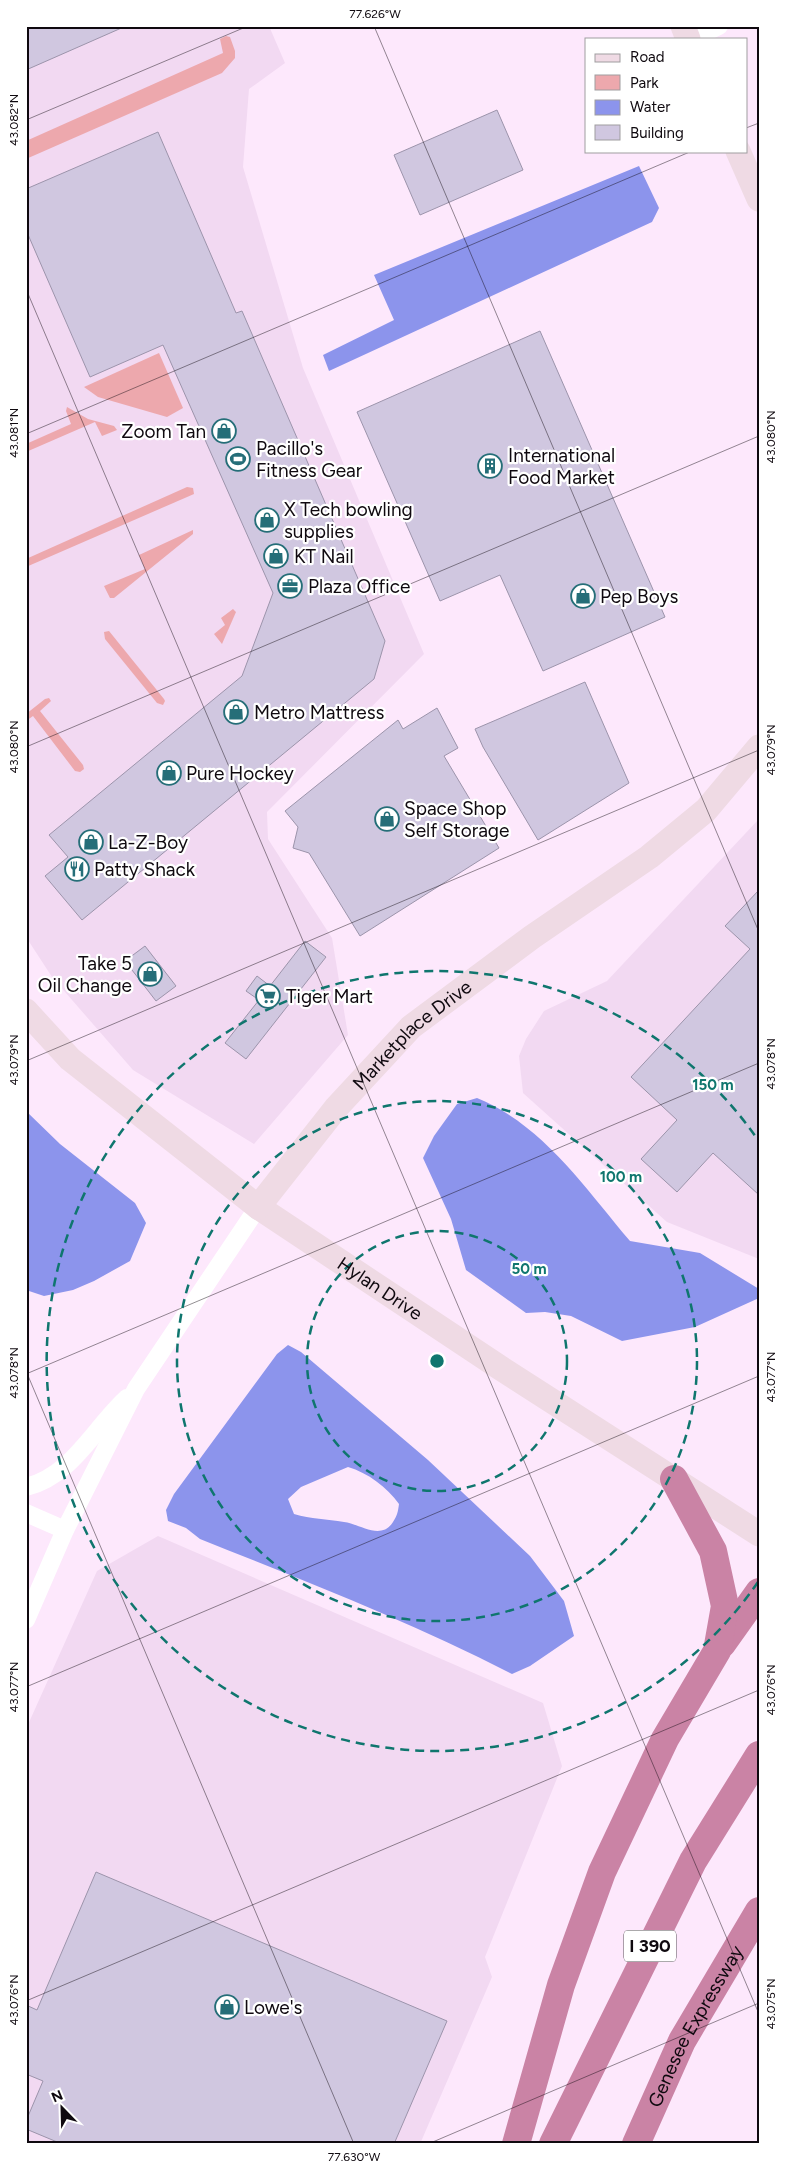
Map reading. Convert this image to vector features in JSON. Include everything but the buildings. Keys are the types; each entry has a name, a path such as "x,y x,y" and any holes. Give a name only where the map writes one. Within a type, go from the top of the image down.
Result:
{"highway":[{"path":"674,1479 713,1552 725,1606 717,1651"},
{"path":"516,2144 561,1985 602,1872 664,1739 717,1651 759,1592"},
{"name":"I 390","path":"553,2144 692,1861 759,1755"},
{"name":"Genesee Expressway","path":"636,2144 682,2041 759,1911"}],"main road":[{"path":"683,26 689,38"},
{"path":"738,152 759,199"},
{"name":"Marketplace Drive","path":"258,1206 336,1108 410,1027 532,937 649,857 706,810 759,748"},
{"name":"Hylan Drive","path":"26,1011 70,1059 258,1206 499,1367 759,1534"}],"street":[{"path":"692,38 719,26"},
{"name":"Marketplace Drive","path":"26,1620 65,1530 136,1389 258,1206"},
{"name":"Marketplace Drive","path":"26,1487 44,1482 60,1472 113,1411 136,1389"},
{"path":"26,1513 65,1530"}],"shaded area":[{"path":"26,26 269,26 285,63 249,89 243,167 303,368 424,654 267,812 268,839 332,938 348,1035 254,1144 133,1070 52,977 26,937"},
{"path":"759,819 759,1259 667,1222 523,1093 519,1056 526,1039 544,1011 607,981"},
{"path":"158,1536 543,1703 562,1766 485,1957 492,1977 420,2144 26,2144 26,1729 97,1571"}],"green space":[{"path":"226,36 230,37 235,51 235,58 222,73 26,159 26,141 223,53 220,39"},
{"path":"159,353 183,408 167,417 98,397 84,387"},
{"path":"67,407 88,419 114,426 117,430 102,436 95,422 26,452 26,444 71,424 66,411"},
{"path":"187,487 193,488 194,494 26,567 26,559"},
{"path":"193,530 193,534 114,598 110,598 104,586 145,569 139,555"},
{"path":"233,609 236,612 222,644 214,634 225,625 221,618"},
{"path":"109,631 164,699 163,705 157,703 105,639 104,632"},
{"path":"49,698 51,701 40,711 83,765 84,769 80,772 75,771 33,716 26,721 26,714"}],"water":[{"path":"639,166 659,208 652,222 329,371 323,355 394,320 374,275"},
{"path":"477,1098 501,1110 543,1141 579,1180 630,1241 700,1253 759,1289 759,1298 695,1327 622,1341 571,1316 545,1312 526,1313 466,1270 451,1219 423,1158 434,1136 457,1104"},
{"path":"26,1111 60,1144 135,1203 146,1223 130,1261 94,1281 73,1290 44,1296 26,1290"},
{"path":"288,1345 301,1352 428,1460 530,1556 564,1601 574,1636 530,1666 512,1674 397,1620 200,1539 186,1528 168,1521 166,1510 174,1494 277,1354","holes":["348,1467 376,1481 399,1504 398,1512 388,1528 376,1531 350,1523 294,1514 288,1499 301,1487"]}],"place":[{"name":"Zoom Tan","path":"224,431"},
{"name":"Pacillo's Fitness Gear","path":"238,459"},
{"name":"International Food Market","path":"490,466"},
{"name":"X Tech bowling supplies","path":"267,520"},
{"name":"KT Nail","path":"276,556"},
{"name":"Plaza Office","path":"290,586"},
{"name":"Pep Boys","path":"583,596"},
{"name":"Metro Mattress","path":"236,712"},
{"name":"Pure Hockey","path":"169,773"},
{"name":"Space Shop Self Storage","path":"387,819"},
{"name":"La-Z-Boy","path":"91,842"},
{"name":"Patty Shack","path":"77,869"},
{"name":"Take 5 Oil Change","path":"150,974"},
{"name":"Tiger Mart","path":"268,996"},
{"name":"Lowe's","path":"227,2007"}]}
